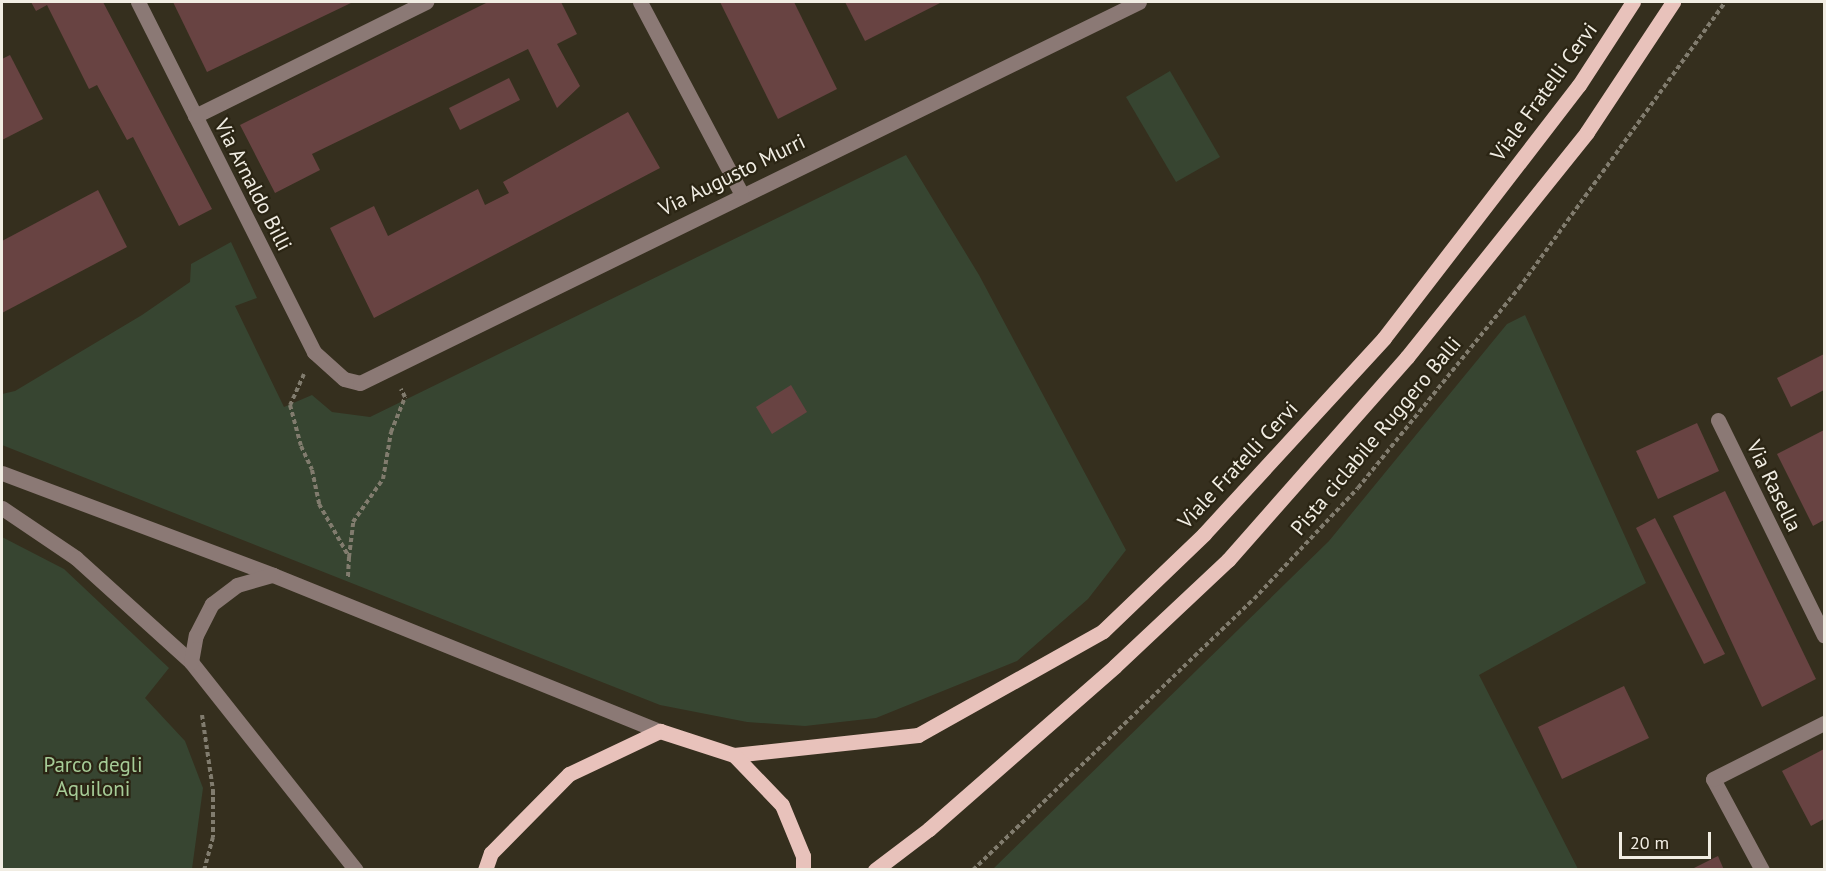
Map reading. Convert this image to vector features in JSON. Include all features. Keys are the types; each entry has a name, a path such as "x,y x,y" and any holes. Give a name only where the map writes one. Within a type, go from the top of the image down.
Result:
{"main road":[{"name":"Viale Fratelli Cervi","path":"660,731 734,755 918,735 1103,631 1204,534 1384,338 1579,85 1633,2"},
{"path":"875,870 929,829 1088,690 1228,560 1407,357 1587,132 1673,2"},
{"path":"485,870 491,853 569,774 660,731"},
{"name":"Viale Fratelli Cervi","path":"734,755 782,805 802,856 803,870"}],"street":[{"name":"Via Arnaldo Billi","path":"138,2 314,352 344,379"},
{"path":"195,116 426,2"},
{"path":"639,2 741,193"},
{"name":"Via Augusto Murri","path":"344,379 360,383 393,370 741,193 1140,2"},
{"name":"Via Rasella","path":"1718,420 1824,635"},
{"path":"2,473 273,575 660,731"},
{"path":"2,508 75,558 191,662 356,870"},
{"path":"191,662 196,635 212,604 237,585 273,575"},
{"path":"1762,870 1713,780 1824,723"}],"path":[{"name":"Pista ciclabile Ruggero Balli","path":"973,870 1254,599 1358,488 1519,288 1725,2"},
{"path":"314,352 290,405 301,446 312,470 319,504 349,557"},
{"path":"339,602 347,584 353,522 383,479 390,432 405,397 393,370"},
{"path":"200,704 211,756 213,790 213,837 204,870"}],"green space":[{"path":"1170,71 1220,157 1176,182 1126,97"},
{"path":"906,155 979,275 1126,550 1088,599 1017,661 876,718 805,726 747,722 660,705 2,445 2,394 15,391 142,315 190,282 191,264 231,242 257,298 235,306 284,407 312,395 332,412 370,417"},
{"path":"1525,315 1646,583 1479,675 1578,869 993,869 1329,541 1507,324"},
{"name":"Parco degli Aquiloni","path":"2,537 64,569 169,668 145,698 185,741 203,788 192,869 2,869"}],"building":[{"path":"31,2 103,2 212,209 179,226 133,137 127,140 97,85 89,89 47,5 36,11"},
{"path":"173,2 353,2 207,72"},
{"path":"488,2 561,2 577,34 557,44 580,86 557,108 528,49 312,154 320,170 275,193 240,125"},
{"path":"720,2 794,2 837,89 778,119"},
{"path":"845,2 942,2 865,41"},
{"path":"10,55 43,119 2,140 2,59"},
{"path":"509,78 520,100 460,130 449,108"},
{"path":"628,112 660,168 374,318 330,228 374,206 388,236 478,189 485,205 509,193 503,182"},
{"path":"98,190 127,247 2,313 2,241"},
{"path":"1824,354 1824,390 1791,407 1777,378"},
{"path":"791,385 807,412 772,434 756,407"},
{"path":"1697,423 1719,471 1658,499 1636,451"},
{"path":"1824,430 1824,520 1813,526 1777,454"},
{"path":"1725,491 1816,679 1762,707 1673,516"},
{"path":"1655,518 1725,654 1704,664 1636,528"},
{"path":"1624,686 1649,738 1562,779 1538,727"},
{"path":"1824,749 1824,819 1811,826 1782,771"},
{"path":"1718,856 1724,870 1690,870"}]}
